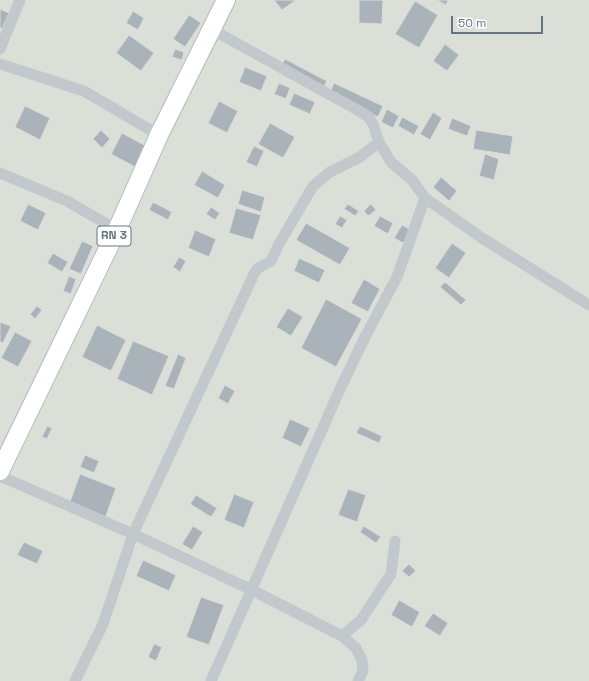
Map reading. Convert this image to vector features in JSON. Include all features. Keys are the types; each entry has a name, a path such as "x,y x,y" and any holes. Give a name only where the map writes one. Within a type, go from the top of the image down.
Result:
{"highway":[{"name":"RN 3","path":"0,471 117,230 159,135 213,30 226,0"}],"street":[{"path":"0,49 20,0"},
{"path":"213,30 368,117 374,124 379,142 391,162 412,180 425,198 482,238 589,305"},
{"path":"0,64 84,92 159,135"},
{"path":"75,681 103,624 133,534 256,271 271,261 279,244 313,186 330,172 360,156 379,142"},
{"path":"0,173 67,201 117,230"},
{"path":"211,681 340,389 366,335 397,277 425,198"},
{"path":"0,476 133,534 252,590 342,636 356,648 362,660 363,671 358,681"},
{"path":"342,636 361,620 391,574 395,541"}],"shaded area":[{"path":"0,0 589,0 589,681 0,681"}],"building":[{"path":"274,0 296,0 282,10"},
{"path":"359,0 383,0 382,24 359,23"},
{"path":"437,0 448,0 446,5"},
{"path":"415,1 438,15 419,48 395,34"},
{"path":"0,9 9,13 2,29 0,28"},
{"path":"133,11 144,18 138,30 126,23"},
{"path":"189,15 201,23 185,47 173,39"},
{"path":"129,35 154,53 141,71 116,53"},
{"path":"445,44 459,55 447,71 433,61"},
{"path":"175,49 184,52 182,60 172,57"},
{"path":"285,59 327,81 321,92 279,70"},
{"path":"245,67 267,76 261,91 239,82"},
{"path":"279,83 290,88 286,99 274,94"},
{"path":"334,83 383,106 378,117 329,94"},
{"path":"294,93 315,102 310,114 289,105"},
{"path":"219,101 238,111 227,133 208,123"},
{"path":"25,106 50,118 40,140 15,127"},
{"path":"387,109 399,116 393,128 381,122"},
{"path":"433,112 442,118 430,140 420,134"},
{"path":"402,117 419,126 414,135 398,126"},
{"path":"452,118 471,126 467,136 448,129"},
{"path":"270,123 295,137 283,158 258,144"},
{"path":"101,130 110,139 102,148 93,139"},
{"path":"476,130 513,136 510,155 473,149"},
{"path":"122,133 146,146 135,167 111,154"},
{"path":"254,146 264,151 257,167 246,162"},
{"path":"485,154 499,159 494,180 479,176"},
{"path":"202,171 225,185 218,198 194,185"},
{"path":"441,177 457,191 449,201 433,187"},
{"path":"242,190 265,197 261,212 238,204"},
{"path":"153,202 172,212 168,220 149,210"},
{"path":"28,204 46,213 38,230 20,221"},
{"path":"348,204 359,211 355,216 344,209"},
{"path":"371,204 376,210 368,216 364,211"},
{"path":"211,207 220,213 215,220 206,214"},
{"path":"236,208 261,215 253,240 229,233"},
{"path":"340,216 347,220 342,228 335,224"},
{"path":"380,216 393,223 388,234 374,226"},
{"path":"306,223 350,248 340,265 296,240"},
{"path":"402,225 411,230 403,243 394,238"},
{"path":"195,230 216,239 209,257 188,248"},
{"path":"82,241 93,246 81,274 69,269"},
{"path":"452,243 466,253 449,278 435,268"},
{"path":"53,253 68,262 62,272 47,263"},
{"path":"179,257 186,261 180,272 173,267"},
{"path":"299,258 325,270 319,283 294,271"},
{"path":"69,276 76,279 71,294 63,291"},
{"path":"364,279 380,289 368,312 351,303"},
{"path":"445,282 466,300 461,305 440,287"},
{"path":"326,299 362,319 336,367 301,348"},
{"path":"37,306 42,310 35,319 30,314"},
{"path":"288,308 303,317 291,336 276,327"},
{"path":"0,322 11,326 3,343 0,342"},
{"path":"97,325 126,340 111,371 82,357"},
{"path":"15,332 32,341 18,367 1,358"},
{"path":"133,341 169,356 152,395 117,379"},
{"path":"178,354 186,358 174,389 165,386"},
{"path":"225,385 235,391 228,404 218,398"},
{"path":"290,419 310,428 301,447 282,438"},
{"path":"47,426 52,428 47,439 42,437"},
{"path":"360,426 382,436 379,443 356,433"},
{"path":"85,455 99,461 94,473 80,467"},
{"path":"80,474 116,488 103,524 67,510"},
{"path":"348,489 366,495 357,522 338,515"},
{"path":"234,494 254,502 244,528 224,520"},
{"path":"196,495 217,508 211,517 190,504"},
{"path":"193,526 203,532 192,550 182,544"},
{"path":"364,526 381,537 376,543 360,532"},
{"path":"24,542 43,551 37,564 17,555"},
{"path":"143,560 176,575 169,591 136,576"},
{"path":"409,564 416,571 409,577 402,571"},
{"path":"201,597 224,605 209,645 186,637"},
{"path":"399,600 420,612 412,627 391,615"},
{"path":"433,613 448,623 440,636 424,626"},
{"path":"154,644 162,647 156,661 148,657"}]}
